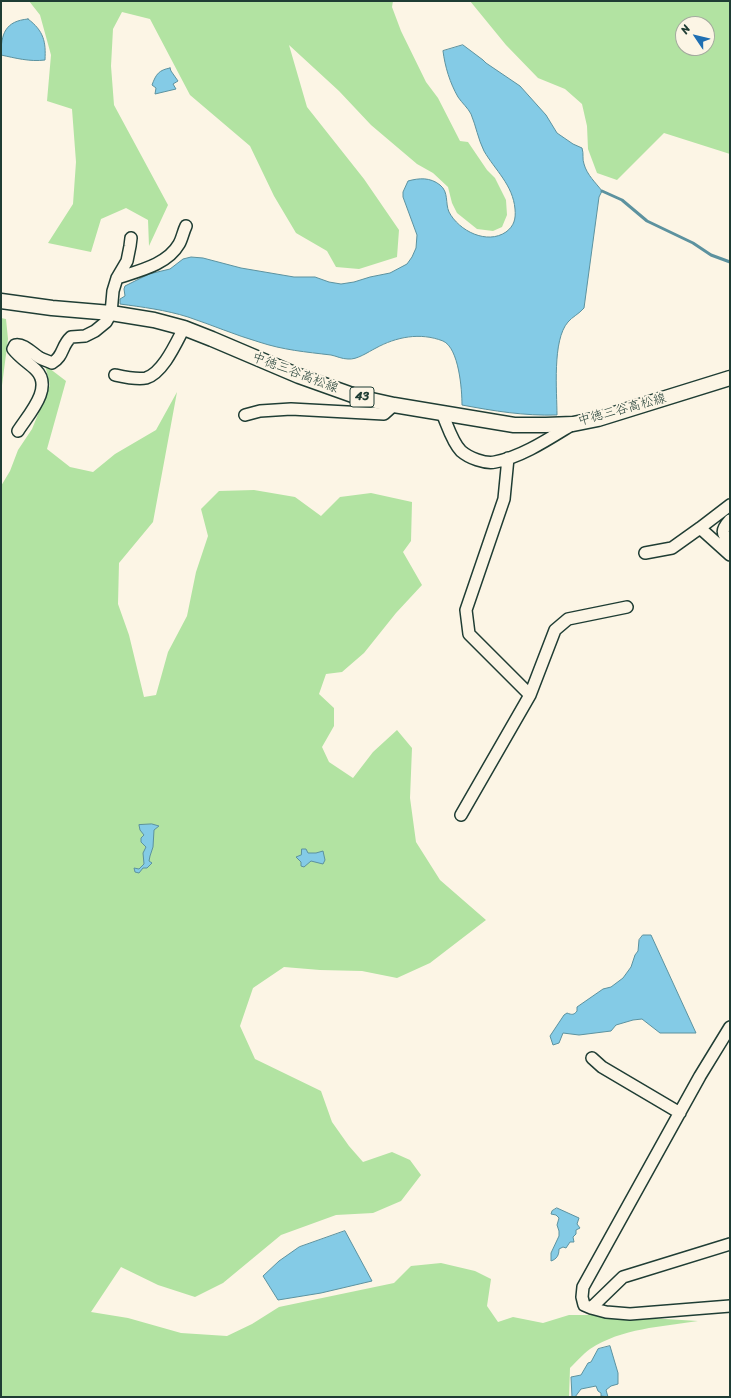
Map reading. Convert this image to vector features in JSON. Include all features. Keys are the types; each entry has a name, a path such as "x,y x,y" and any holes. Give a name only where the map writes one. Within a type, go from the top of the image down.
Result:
{"main road":[{"name":"中徳三谷高松線","path":"1,301 52,308 111,313 154,320 184,328 299,376 358,396 394,405 514,425 573,424 598,419 730,378"}],"street":[{"path":"117,278 150,267 170,256 179,244 186,226"},
{"path":"18,431 41,396 43,387 42,378 37,371 13,350 15,345 18,344 39,358 52,363 59,359 65,342 71,337 85,336 95,331 106,322 111,313 113,291 117,278 127,261 131,238"},
{"path":"115,376 146,378 156,372 173,350 184,328"},
{"path":"244,415 260,411 292,409 384,414 394,405"},
{"path":"442,413 450,435 461,451 474,459 494,462 508,458 538,444 573,424"},
{"path":"508,458 504,499 466,610 469,634 530,695"},
{"path":"644,553 672,548 730,505"},
{"path":"730,520 723,531 724,536 730,543"},
{"path":"700,528 730,555"},
{"path":"461,815 530,695 555,630 568,619 627,607"},
{"path":"730,1027 700,1076 583,1287 582,1297 584,1305 590,1308 606,1312 630,1314 730,1306"},
{"path":"592,1058 602,1067 680,1113"},
{"path":"590,1308 623,1277 730,1244"}],"green space":[{"path":"29,1 393,1 392,7 401,31 426,82 438,98 460,141 468,142 487,170 495,178 506,200 507,215 502,227 493,231 477,229 457,213 452,203 448,187 433,173 417,164 371,125 339,91 289,45 307,107 364,179 399,230 397,257 359,269 336,267 327,251 296,233 274,196 250,146 190,95 150,19 122,12 113,29 111,66 114,105 168,205 149,246 148,220 126,208 101,219 91,252 48,243 73,204 76,162 72,109 47,101 51,55 40,15"},
{"path":"470,1 730,1 730,154 664,133 617,180 597,173 588,149 587,126 582,104 565,89 538,78 506,45"},
{"path":"1,318 6,319 8,339 1,393"},
{"path":"45,365 66,381 47,449 70,467 93,472 115,454 156,430 177,392 153,522 119,563 118,604 129,635 144,697 156,695 168,652 187,616 196,572 208,536 201,509 219,491 254,490 295,497 321,516 340,497 371,493 412,502 411,541 403,552 422,585 396,613 364,653 342,672 326,674 319,694 334,708 334,726 322,747 329,762 353,778 373,752 397,730 412,748 410,798 416,842 440,880 486,920 430,963 397,978 362,971 284,967 253,988 240,1026 255,1059 321,1091 332,1122 349,1146 363,1162 392,1152 410,1160 421,1175 401,1201 373,1213 336,1215 281,1235 223,1283 195,1297 158,1285 121,1267 91,1312 128,1318 181,1333 227,1336 252,1324 279,1307 394,1283 411,1266 441,1263 475,1271 491,1279 487,1306 498,1322 513,1317 543,1323 569,1315 600,1315 698,1321 628,1332 602,1342 590,1349 570,1368 569,1397 1,1397 1,486 10,471 18,450 32,429 50,385"}],"water":[{"path":"28,19 41,32 45,48 45,60 28,60 1,55 3,35 9,26 20,20"},
{"path":"463,45 520,86 546,115 557,133 573,144 582,148 585,168 602,191 599,197 584,308 568,322 563,330 557,353 557,415 509,413 462,405 458,370 453,352 443,341 434,338 417,336 408,337 384,344 359,357 346,359 331,355 268,345 180,315 154,309 120,304 120,299 125,296 125,286 149,274 170,269 183,259 191,257 203,258 241,268 294,277 315,277 341,284 390,273 407,264 416,248 417,235 403,197 403,192 408,181 412,180 428,179 440,185 446,194 449,212 459,225 466,230 474,234 490,237 499,236 509,230 513,225 515,216 514,200 511,192 484,151 471,114 455,92 445,63 443,51"},
{"path":"170,68 178,81 173,84 176,89 155,94 156,88 152,85 155,78 161,71"},
{"path":"152,824 159,826 154,830 153,847 149,861 152,863 147,868 143,868 139,873 135,872 134,868 139,869 144,864 143,853 146,847 141,842 141,838 144,835 140,830 139,825"},
{"path":"302,849 306,849 308,853 323,851 325,860 323,864 311,861 304,867 301,866 301,862 296,857 301,855"},
{"path":"643,935 651,935 696,1033 660,1033 642,1019 616,1025 611,1031 579,1035 563,1033 559,1043 553,1045 550,1036 564,1015 567,1013 574,1014 577,1011 577,1007 603,989 611,987 623,978 631,967 638,951 639,940"},
{"path":"557,1208 579,1218 577,1224 580,1228 576,1230 576,1234 573,1237 574,1242 570,1242 566,1248 563,1247 559,1249 559,1253 555,1259 551,1261 551,1253 559,1236 557,1225 559,1218 556,1215 551,1214 552,1211"},
{"path":"345,1231 372,1281 321,1293 278,1300 263,1276 279,1261 299,1247"},
{"path":"610,1346 618,1373 618,1384 611,1386 606,1390 608,1397 601,1396 601,1393 598,1391 596,1386 581,1389 575,1397 572,1397 571,1377 581,1375 588,1363 591,1362 598,1349"}],"waterway":[{"path":"602,191 622,200 647,221 693,243 711,255 730,262"}]}
